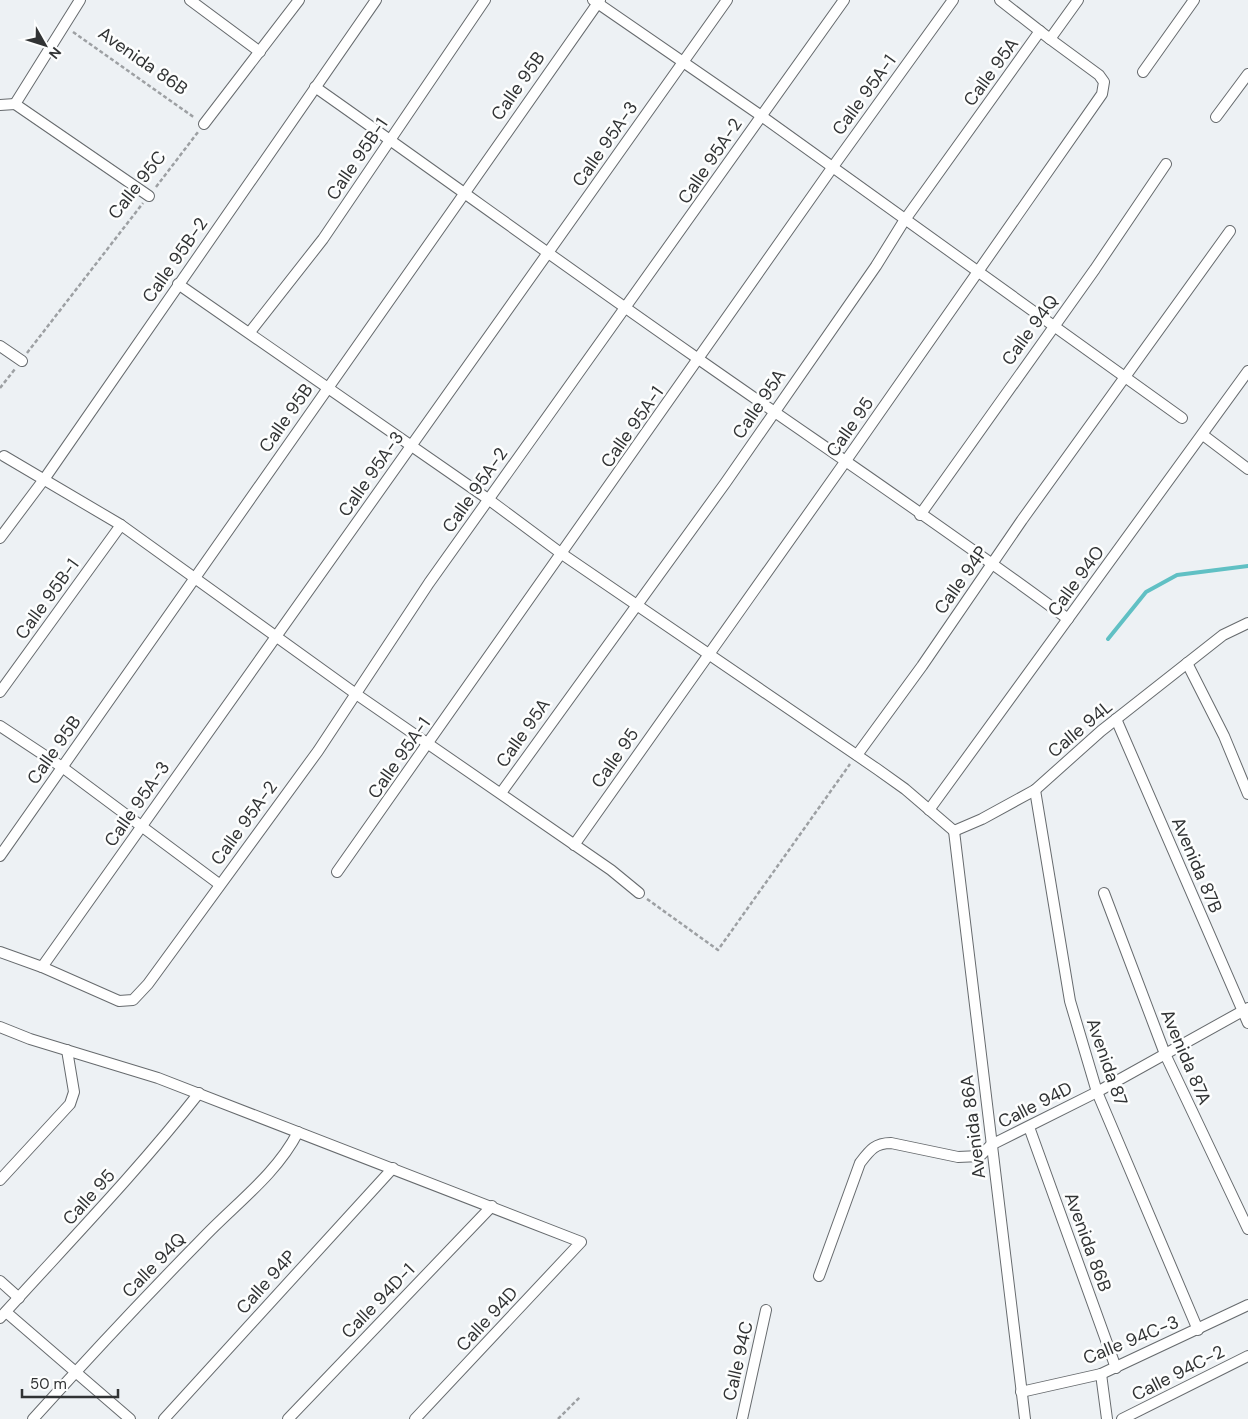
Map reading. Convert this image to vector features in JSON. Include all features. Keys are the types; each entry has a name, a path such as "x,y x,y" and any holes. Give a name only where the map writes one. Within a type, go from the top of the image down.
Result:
{"street":[{"path":"15,104 80,0"},
{"path":"190,0 260,52"},
{"path":"204,124 299,0"},
{"name":"Calle 95B-2","path":"0,538 45,478 376,0"},
{"name":"Calle 95B-1","path":"250,332 323,239 485,0"},
{"name":"Calle 95A-3","path":"42,967 726,0"},
{"name":"Calle 95A-2","path":"42,967 119,1001 133,1000 148,984 219,884 318,751 429,583 624,307 730,162 760,115 844,0"},
{"name":"Calle 95A-1","path":"337,872 699,360 832,168 953,0"},
{"name":"Calle 95","path":"574,845 1102,94 1104,87 1099,76 1000,0"},
{"path":"1050,39 1078,0"},
{"path":"1143,72 1194,0"},
{"path":"597,1 760,115 904,221 1182,418"},
{"name":"Calle 95B","path":"0,856 597,1"},
{"name":"Calle 95A","path":"501,793 726,482 774,410 876,266 904,221 1040,31"},
{"path":"1216,118 1248,74"},
{"path":"315,87 699,360 774,410 920,515 992,563 1068,619"},
{"path":"0,105 15,104 149,196"},
{"name":"Calle 94Q","path":"920,515 1053,325 1095,269 1166,164"},
{"name":"Calle 94P","path":"857,755 1230,231"},
{"path":"178,284 250,332 410,447 488,499 562,554 857,755 905,789 954,831"},
{"path":"0,346 22,361"},
{"name":"Calle 94O","path":"929,810 1248,371"},
{"path":"1202,435 1248,469"},
{"path":"4,456 45,478 121,525 356,694 501,793 639,893"},
{"name":"Calle 95B-1","path":"0,692 121,525"},
{"name":"Calle 94L","path":"954,831 982,819 1034,790 1116,719 1223,635 1248,623"},
{"path":"1188,664 1224,736 1248,794"},
{"name":"Avenida 87B","path":"1116,719 1245,1010 1248,1023"},
{"path":"0,726 62,767 219,884"},
{"name":"Avenida 87","path":"1034,790 1070,1001 1097,1092 1198,1330"},
{"name":"Avenida 86A","path":"954,831 1025,1419"},
{"name":"Avenida 87A","path":"1104,893 1165,1054 1248,1229"},
{"path":"0,952 42,967"},
{"name":"Calle 94D","path":"819,1276 860,1163 872,1147 882,1142 892,1142 958,1157 980,1156 991,1145 1097,1092 1245,1010"},
{"path":"0,1027 158,1078 492,1206"},
{"path":"0,1180 70,1104 74,1092 67,1050"},
{"name":"Calle 95","path":"3,1315 173,1127 199,1093"},
{"name":"Avenida 86B","path":"1029,1127 1116,1368"},
{"name":"Calle 94Q","path":"33,1419 154,1287 264,1178 292,1143 298,1132"},
{"name":"Calle 94P","path":"164,1419 393,1168"},
{"name":"Calle 94D","path":"415,1419 581,1242 492,1206"},
{"name":"Calle 94D-1","path":"288,1419 492,1206"},
{"path":"0,1281 19,1298"},
{"name":"Calle 94C-3","path":"1021,1392 1101,1374 1198,1330 1248,1304"},
{"name":"Calle 94C","path":"742,1419 766,1310"},
{"path":"3,1315 76,1372 130,1419"},
{"name":"Calle 94C-2","path":"1122,1419 1248,1356"},
{"path":"1101,1374 1107,1419"}],"path":[{"name":"Avenida 86B","path":"64,25 204,124"},
{"name":"Calle 95C","path":"0,388 204,124"},
{"path":"639,893 714,949 720,948 857,755"},
{"path":"558,1419 580,1396"}],"waterway":[{"path":"1108,639 1146,592 1177,575 1248,566"}]}
